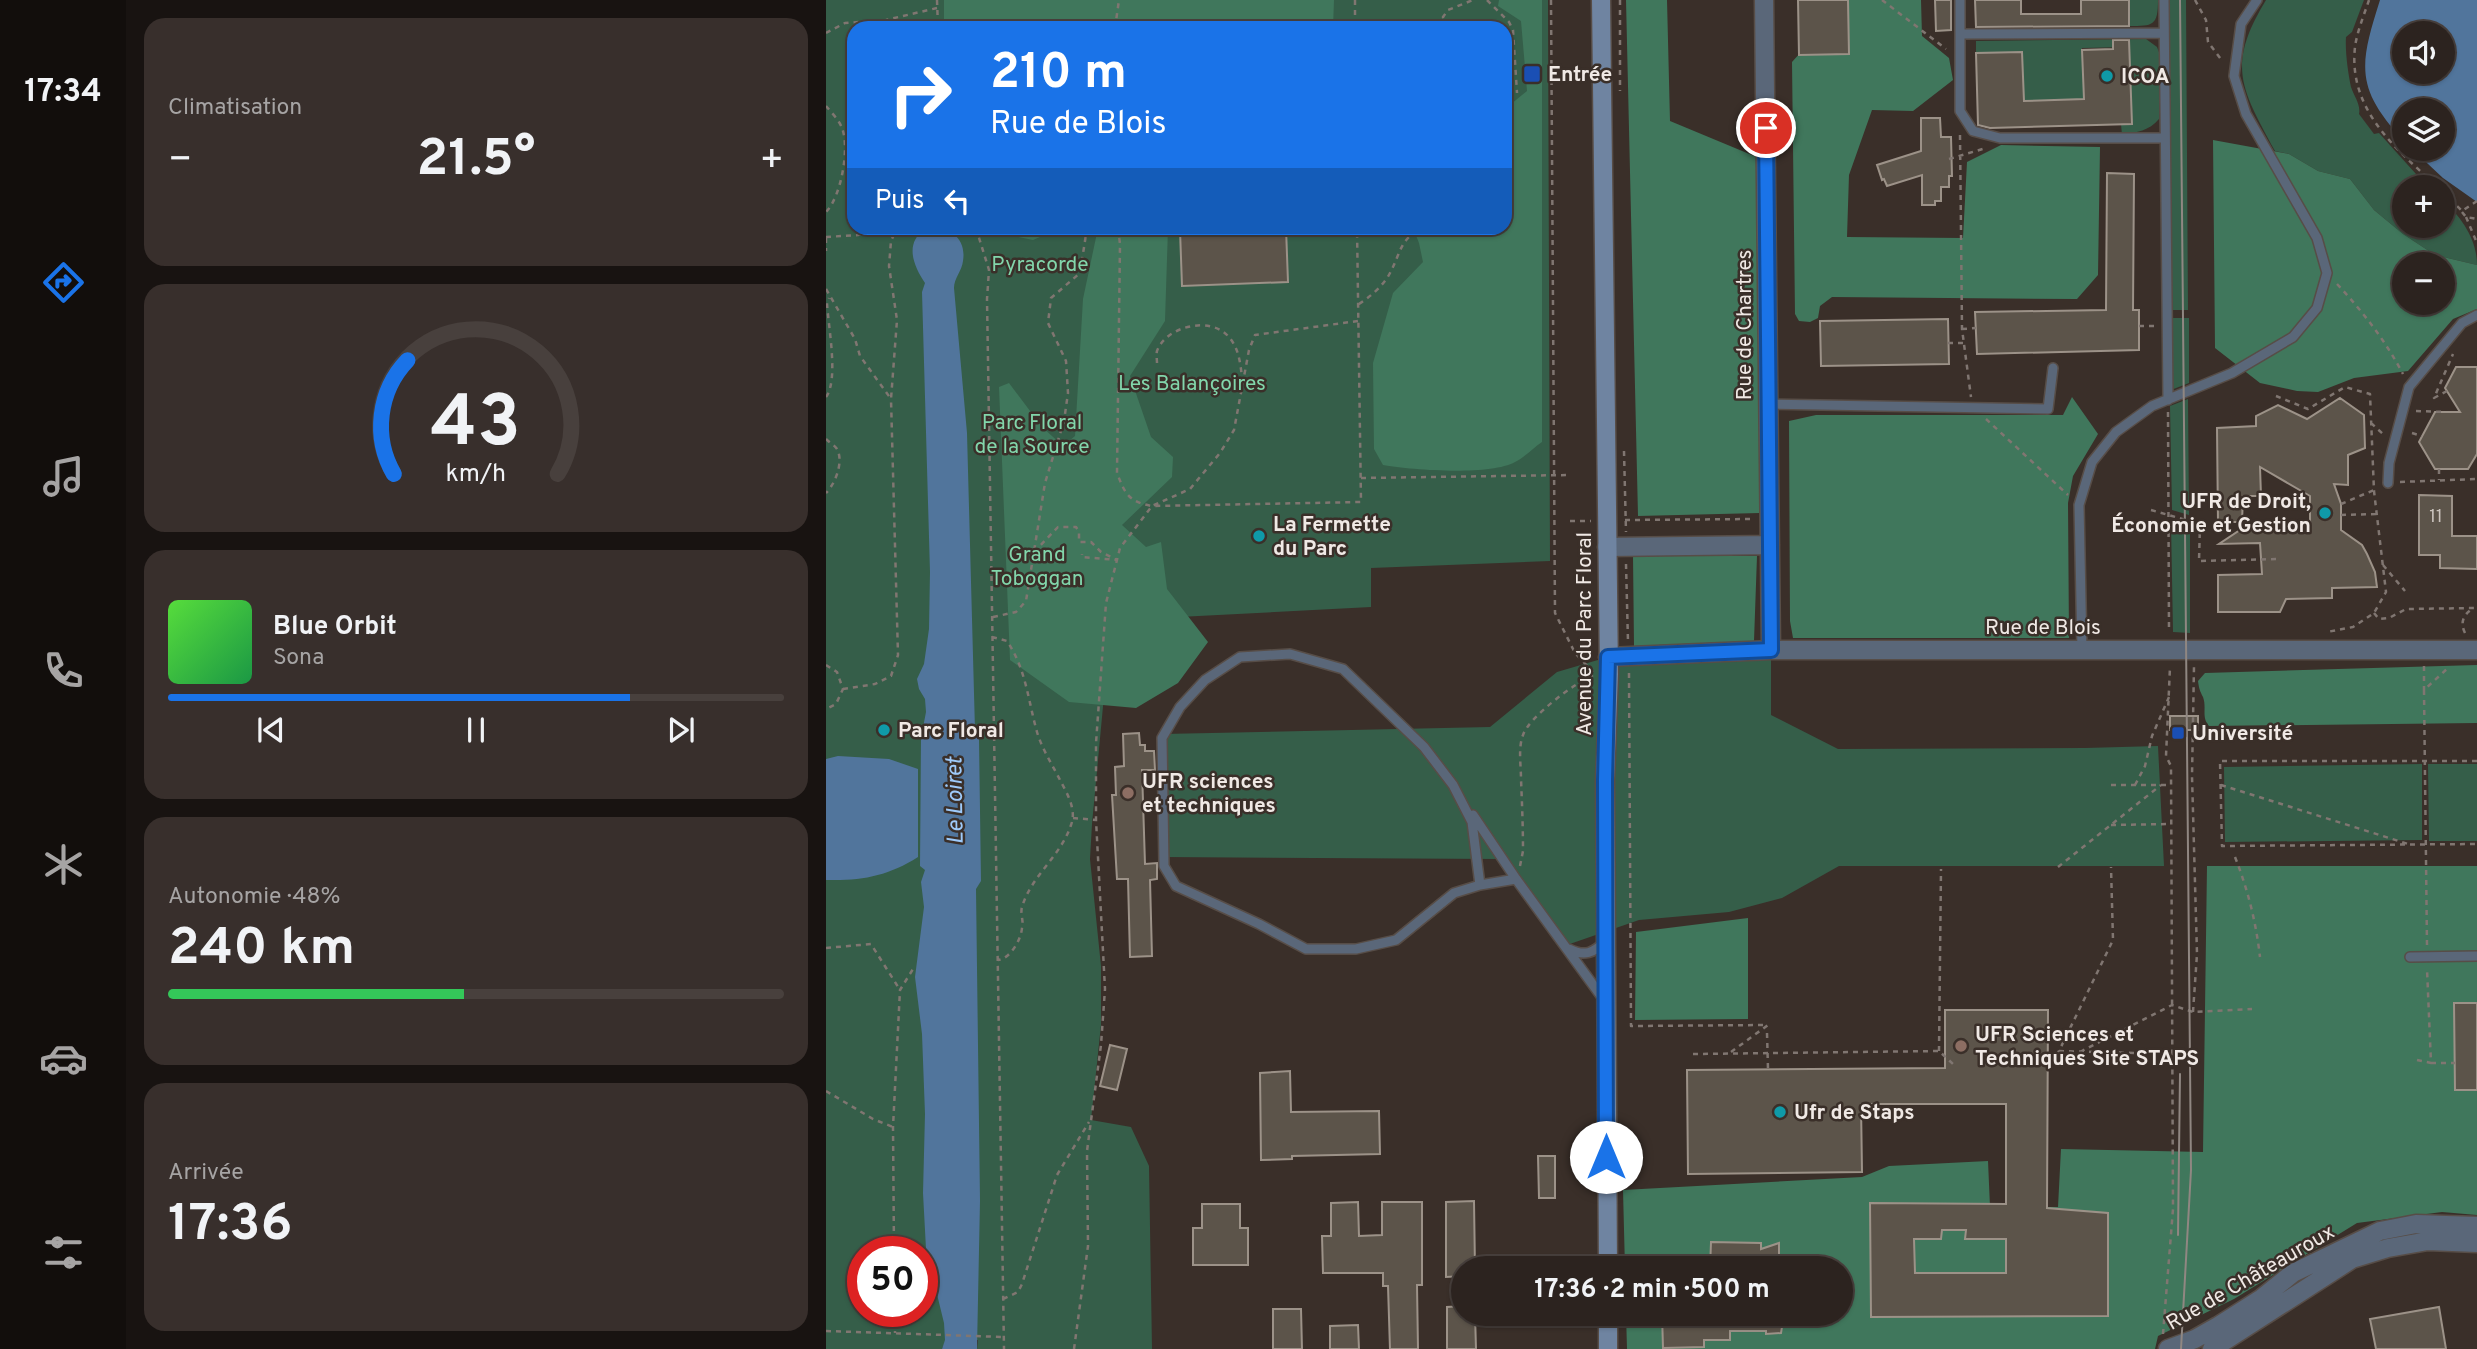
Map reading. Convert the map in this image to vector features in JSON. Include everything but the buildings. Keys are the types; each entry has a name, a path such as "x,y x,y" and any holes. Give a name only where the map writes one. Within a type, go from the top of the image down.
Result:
{"main road":[{"name":"Avenue du Parc Floral","path":"1601,0 1608,657 1605,780 1608,1256"},
{"path":"1608,1326 1608,1349"}],"street":[{"name":"Rue de Chartres","path":"1764,0 1771,650"},
{"path":"1607,547 1770,545"},
{"name":"Rue de Blois","path":"1608,657 1771,650 2423,650 2467,645"},
{"name":"Rue de Châteauroux","path":"2166,1344 2195,1339 2262,1298 2294,1273 2380,1231 2416,1224 2477,1226"},
{"name":"Rue de Châteauroux","path":"2211,1349 2352,1259 2388,1248 2428,1241 2477,1243"}],"lane":[{"path":"1960,0 1960,111 1973,131 2000,138 2165,138"},
{"path":"2164,0 2168,400"},
{"path":"2082,650 2079,505 2092,462 2116,432 2152,406 2232,373 2293,337 2318,307 2327,273 2317,238 2246,114 2234,76 2241,24 2257,0"},
{"path":"1959,34 2164,33"},
{"path":"2388,483 2393,444 2409,387 2462,323 2477,315"},
{"path":"1768,404 2048,409 2053,368"},
{"path":"1516,879 1454,893 1396,940 1356,948 1306,949 1176,886 1164,866 1162,738 1181,707 1205,680 1240,657 1290,653 1343,668 1423,747 1605,1001"},
{"path":"1452,785 1472,822 1480,885"},
{"path":"1568,949 1585,954 1594,952 1607,940"},
{"path":"2410,957 2477,957"}],"path":[{"path":"937,0 938,21"},
{"path":"1116,21 1119,0"},
{"path":"1355,0 1355,21"},
{"path":"1444,21 1443,17 1448,10 1473,0"},
{"path":"1487,0 1508,21"},
{"path":"1516,879 1523,850 1523,736 1529,724 1561,695 1596,674 1574,653 1555,613 1550,0"},
{"path":"1882,0 1960,59"},
{"path":"2195,0 2206,20 2208,42 2234,76"},
{"path":"2369,0 2355,46 2354,79 2363,104 2379,128 2426,175"},
{"path":"872,21 937,8"},
{"path":"826,33 847,23"},
{"path":"1512,28 1517,93"},
{"path":"826,106 842,128 846,147 839,188 833,205 826,212"},
{"path":"1960,111 1962,328 1973,408 2079,505"},
{"path":"1949,159 1998,144 2000,138"},
{"path":"2463,210 2477,201"},
{"path":"2455,203 2463,210 2477,243"},
{"path":"2466,217 2477,219"},
{"path":"826,251 826,237 858,235"},
{"path":"843,690 875,684 891,676 898,655 891,399 897,320 889,266 894,235"},
{"path":"978,235 989,270 987,299 1004,1349"},
{"path":"992,617 1016,612 1026,601 1045,483 1064,421 1068,393 1066,361 1048,323 1051,298 1080,273 1086,235"},
{"path":"1119,235 1117,473 1124,492 1137,503 1152,506 1361,502 1357,235"},
{"path":"1359,304 1368,299 1389,275 1399,248 1410,235"},
{"path":"2327,273 2361,310 2390,350 2409,387"},
{"path":"826,289 855,340 860,356 891,399"},
{"path":"826,397 830,391 832,377 827,303 830,297"},
{"path":"1074,1349 1088,1246 1087,1152 1101,1045 1105,989 1096,820 1096,743 1105,603 1120,548 1152,506 1190,489 1220,453 1234,429 1242,380 1255,335 1358,321"},
{"path":"1157,363 1157,351 1168,337 1189,327 1206,324 1227,334 1239,353 1242,380"},
{"path":"2139,326 2156,326"},
{"path":"1962,328 1976,328"},
{"path":"1948,344 1963,343"},
{"path":"2447,391 2434,398 2454,351"},
{"path":"2276,396 2308,409 2345,387 2370,394 2374,491 2386,592 2374,613 2353,627 2324,633"},
{"path":"2168,400 2169,635 2178,635"},
{"path":"2403,411 2445,412"},
{"path":"2371,423 2393,444"},
{"path":"2412,433 2422,436"},
{"path":"826,439 838,449 839,454 834,483 826,493"},
{"path":"2439,469 2440,481"},
{"path":"1361,478 1570,475"},
{"path":"2341,504 2388,483 2477,480"},
{"path":"2151,510 2200,524 2199,561 2277,559"},
{"path":"2341,515 2377,514"},
{"path":"1623,520 1762,519"},
{"path":"1570,521 1595,520"},
{"path":"1034,552 1058,527 1076,527 1079,542 1091,542 1101,552 1117,560"},
{"path":"1082,554 1082,557 1117,560"},
{"name":"Avenue du Parc Floral","path":"1626,554 1629,648"},
{"path":"2383,565 2405,591"},
{"path":"2374,613 2379,618 2389,618 2406,609 2477,608 2464,616 2462,626 2467,645 2424,691"},
{"path":"992,637 1007,641 1017,656 1040,740 1071,802 1073,818 1065,840 1030,890 1021,909 1023,929 1011,953 1004,960 998,960"},
{"path":"2423,650 2431,1063"},
{"path":"2166,1344 2173,1209 2171,766 2166,756 2170,661"},
{"path":"2193,1012 2197,954 2192,776 2192,689 2195,662"},
{"path":"826,665 837,672 843,690 836,704 826,709"},
{"path":"1629,665 1630,1026 1768,1025 1729,1053"},
{"path":"2135,785 2145,766 2152,736 2170,694"},
{"path":"2477,761 2220,761 2222,846 2477,844"},
{"path":"2111,785 2171,785"},
{"path":"2058,867 2161,785"},
{"path":"2221,785 2411,845"},
{"path":"1073,818 1096,820"},
{"path":"2111,825 2170,824"},
{"path":"2235,857 2248,889 2260,957"},
{"path":"2030,1062 2051,1062 2059,1051 2113,940 2111,867"},
{"path":"1939,1051 1941,869"},
{"path":"826,948 871,944 900,990"},
{"path":"894,1236 893,1127 900,990 913,969"},
{"path":"2080,1052 2172,1005 2193,1012 2252,1009"},
{"path":"1768,1033 1768,1069"},
{"path":"1693,1054 1939,1051 1953,1064"},
{"path":"2059,1051 2173,1054"},
{"path":"2417,1060 2455,1063"},
{"path":"826,1091 873,1119 893,1127"},
{"path":"1003,1300 1018,1292 1023,1284 1058,1175 1091,1119"},
{"path":"895,1327 895,1334"},
{"path":"826,1331 1004,1337"}],"green space":[{"name":"Parc Floral de la Source","path":"826,0 1548,0 1550,561 1371,568 1371,607 1120,620 1108,653 1092,824 1090,859 1101,966 1101,1025 1091,1120 1131,1127 1149,1166 1152,1349 977,1349 978,1340 946,1340 942,1349 826,1349"},
{"path":"944,0 1334,0 1333,21 944,21"},
{"path":"1499,0 1542,0 1542,442 1515,462 1488,469 1430,470 1383,465 1374,449 1373,363 1393,293 1423,262 1416,235 1512,235 1512,103 1527,91 1521,21 1498,6"},
{"path":"1626,0 1667,0 1670,121 1759,158 1760,513 1638,516"},
{"path":"1848,0 1921,0 1922,36 1949,58 1953,80 1913,111 1872,110 1849,175 1847,237 1963,238 1967,162 2001,145 2100,147 2098,275 2077,299 1832,297 1820,306 1818,318 1810,322 1799,321 1795,314 1792,62"},
{"path":"2129,0 2158,0 2155,20 2149,25 2129,26"},
{"path":"2168,0 2186,0 2188,310 2170,310"},
{"path":"2266,0 2364,0 2352,32 2346,37 2351,87 2359,114 2374,134 2379,133 2392,147 2392,161 2404,161 2416,174 2392,175 2392,225 2374,210 2350,179 2318,171 2289,154 2275,151 2254,110 2243,77 2242,60 2254,23"},
{"path":"2146,39 2157,47 2160,55 2159,119 2147,129 2122,135 2129,47 2082,48 2084,99 2024,101 2022,52 1976,53 1976,41"},
{"path":"2213,140 2289,154 2318,171 2350,179 2374,210 2392,225 2392,238 2409,238 2430,252 2392,252 2392,315 2455,315 2455,260 2477,265 2477,309 2453,319 2408,371 2354,378 2318,392 2297,391 2260,383 2215,348"},
{"path":"2455,213 2471,237 2477,265 2455,260 2455,252 2430,252 2409,238 2455,238"},
{"path":"1008,235 1045,235 1033,240"},
{"name":"Grand Toboggan","path":"1097,235 1168,235 1165,321 1130,376 1151,437 1173,457 1172,477 1122,525 1146,547 1161,542 1167,589 1208,642 1178,683 1136,708 1069,702 1010,660 999,387 1009,383 1042,427 1063,446 1075,436 1083,299"},
{"path":"2170,318 2189,318 2189,383 2171,390"},
{"path":"2072,397 2098,434 2073,476 2068,503 2069,638 1793,638 1790,621 1789,421 1816,415 2063,415"},
{"path":"2188,399 2189,515 2172,510 2170,406"},
{"path":"2171,523 2190,528 2190,633 2173,632"},
{"path":"1633,556 1757,556 1754,641 1634,646"},
{"path":"1771,650 1771,715 1838,749 2158,746 2164,866 1839,866 1782,898 1729,912 1639,920 1564,946 1499,859 1163,857 1163,734 1490,727 1557,672 1608,657"},
{"path":"2477,665 2477,723 2209,726 2205,719 2204,701 2198,681 2205,673"},
{"path":"2422,764 2422,840 2225,842 2224,767"},
{"path":"2428,764 2477,764 2477,841 2429,841"},
{"path":"2207,866 2477,866 2477,1215 2442,1212 2357,1223 2234,1299 2158,1336 2155,1349 1627,1349 1626,1326 1853,1326 1853,1256 1625,1256 1623,1190 1862,1177 1889,1166 1988,1161 1990,1207 2058,1207 2061,1149 2203,1152"},
{"path":"1748,918 1748,1019 1635,1020 1636,932"}],"water":[{"path":"2380,0 2477,0 2477,202 2455,186 2455,175 2440,175 2425,161 2455,161 2455,98 2392,98 2392,127 2369,90 2365,60"},
{"name":"Le Loiret","path":"918,235 955,235 963,252 962,265 954,288 967,433 975,730 979,739 981,881 976,889 980,1201 977,1349 942,1349 945,1340 938,1298 938,1236 925,1236 922,1034 915,977 924,907 921,882 925,870 920,866 921,738 926,712 925,699 917,679 924,664 929,629 930,572 922,292 925,283 914,262 913,247"},
{"path":"838,756 889,759 918,769 918,857 896,869 874,876 826,880 826,759"}],"tram line":[{"path":"2180,0 2191,1170 2181,1349"},
{"path":"2178,1235 2180,1074"}],"place":[{"name":"Entrée","path":"1532,74"},
{"name":"ICOA","path":"2107,76"},
{"name":"UFR de Droit, Économie et Gestion","path":"2325,513"},
{"name":"La Fermette du Parc","path":"1259,536"},
{"name":"Parc Floral","path":"884,730"},
{"name":"Université","path":"2178,733"},
{"name":"UFR sciences et techniques","path":"1128,793"},
{"name":"UFR Sciences et Techniques Site STAPS","path":"1961,1046"},
{"name":"Ufr de Staps","path":"1780,1112"}],"route":[{"path":"1606,1157 1605,780 1608,657 1771,650 1766,128"}],"park label":[{"name":"Pyracorde","path":"1040,264"},
{"name":"Les Balançoires","path":"1192,383"}]}
